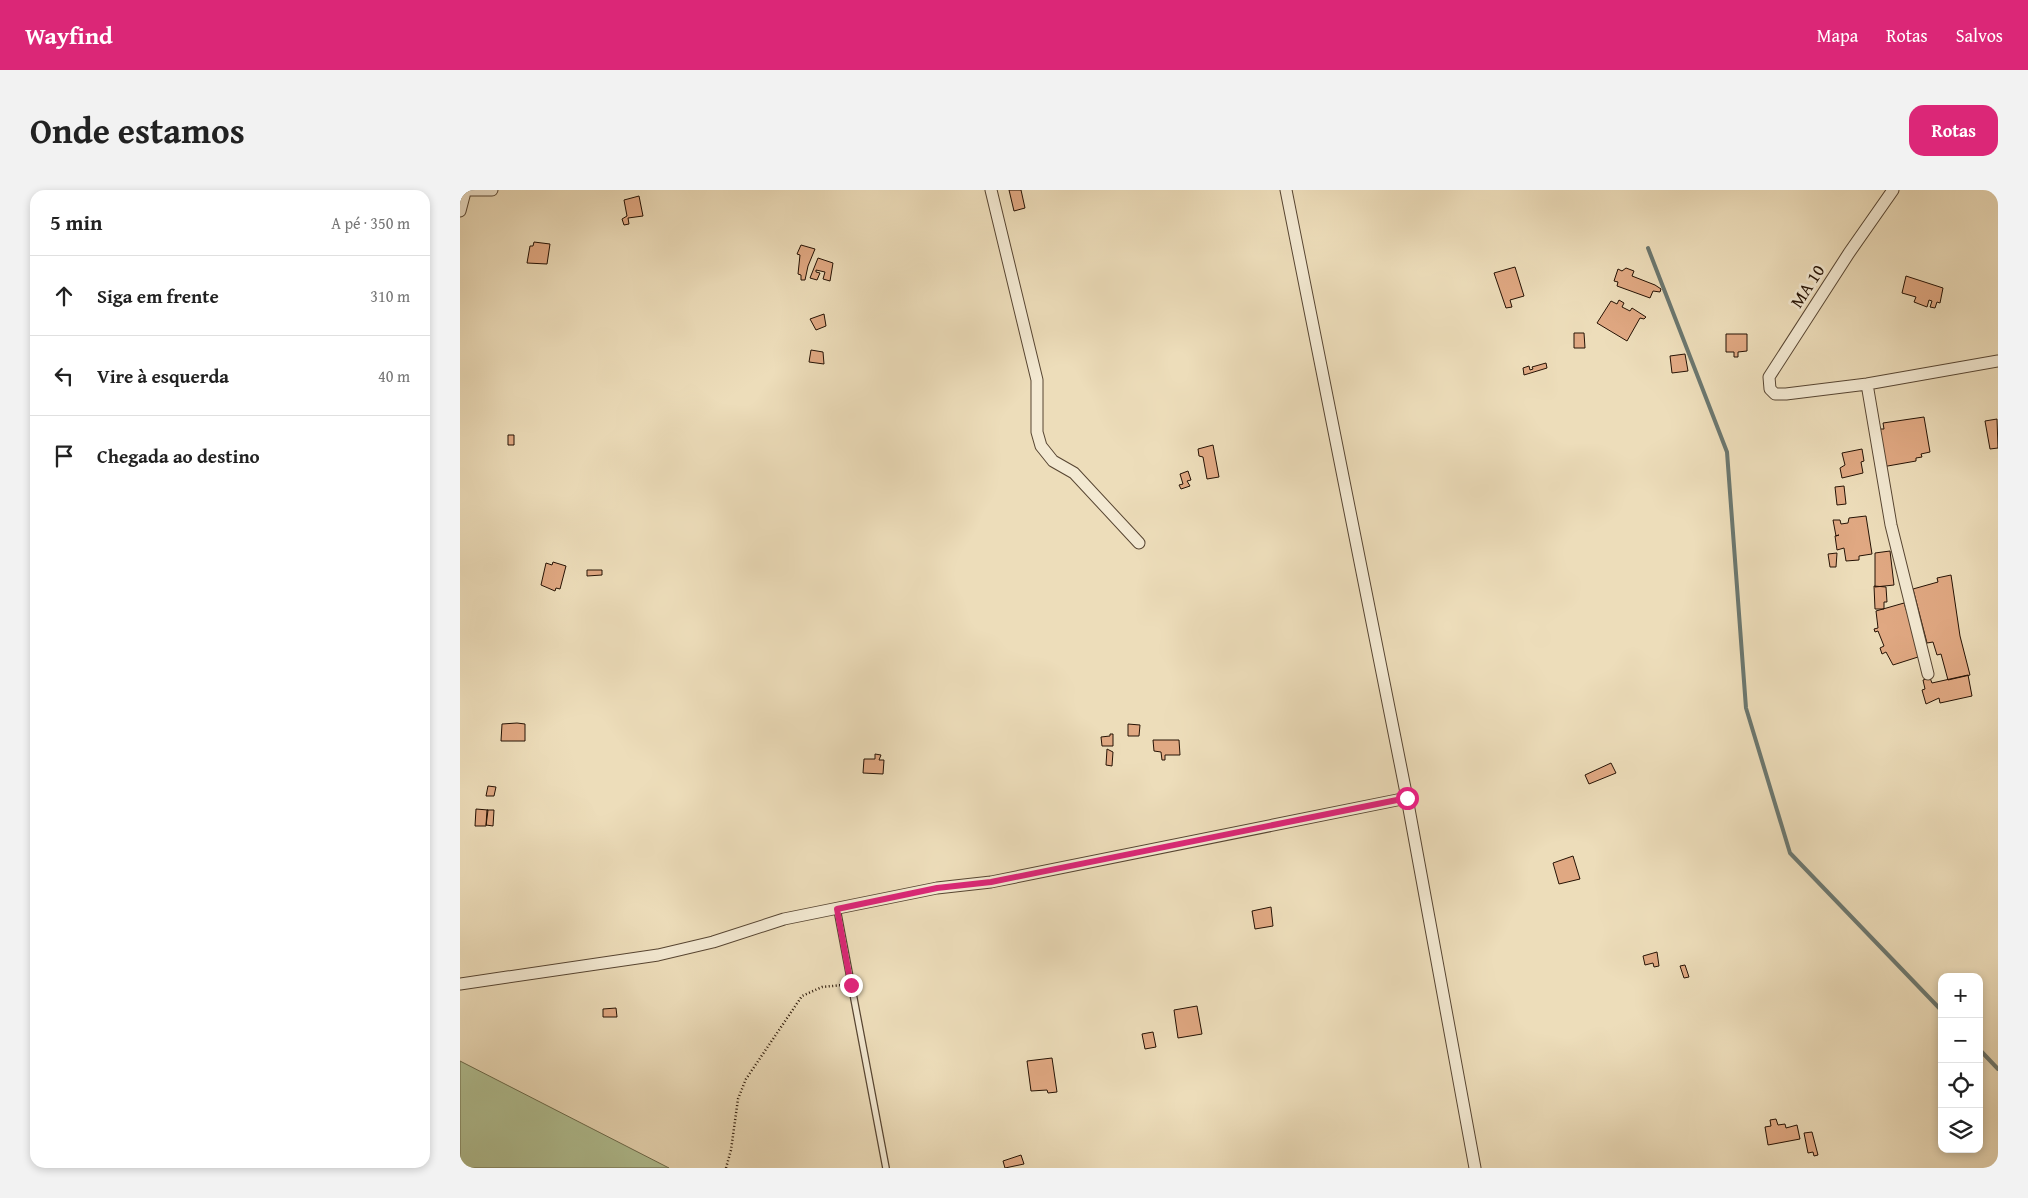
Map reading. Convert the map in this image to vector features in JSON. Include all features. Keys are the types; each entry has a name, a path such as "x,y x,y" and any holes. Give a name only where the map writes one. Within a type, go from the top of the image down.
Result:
{"street":[{"path":"460,211 466,191 492,190"},
{"path":"991,190 1037,380 1037,432 1041,446 1053,461 1074,473 1140,544"},
{"path":"1286,190 1407,798 1475,1168"},
{"name":"MA 10","path":"1866,384 1775,394 1770,389 1769,378 1849,253 1894,190"},
{"path":"1928,674 1891,525 1866,384 1998,361"},
{"path":"460,984 658,955 713,942 784,919 937,888 991,882 1407,798"}],"lane":[{"path":"837,909 886,1168"}],"path":[{"path":"726,1168 731,1150 738,1099 746,1079 761,1056 802,996 822,987 851,985"}],"green space":[{"path":"460,1061 669,1168 460,1168"}],"building":[{"path":"1009,190 1021,190 1025,208 1014,211"},
{"path":"639,196 643,216 628,218 629,224 624,225 622,219 627,216 624,200"},
{"path":"534,242 550,244 547,264 527,263 530,246 533,246"},
{"path":"801,245 815,249 805,280 801,280 801,275 798,274 800,255 797,254"},
{"path":"818,258 833,263 830,281 823,279 825,272 816,270 816,272 820,273 817,280 810,278"},
{"path":"1515,267 1524,296 1510,300 1512,307 1506,308 1494,273"},
{"path":"1626,268 1634,271 1632,276 1655,285 1661,289 1660,292 1653,291 1650,298 1617,286 1618,282 1614,281 1618,269 1622,271"},
{"path":"1906,276 1943,288 1940,303 1937,302 1935,308 1930,307 1932,301 1929,300 1927,307 1914,302 1916,297 1902,293"},
{"path":"1619,300 1624,303 1622,307 1630,311 1632,308 1646,317 1644,319 1640,318 1627,341 1597,323 1611,301 1617,304"},
{"path":"824,314 826,326 816,330 810,319"},
{"path":"1574,333 1584,333 1585,348 1574,348"},
{"path":"1726,334 1747,334 1747,351 1738,352 1738,357 1734,357 1734,352 1726,352"},
{"path":"811,350 823,352 824,364 809,362"},
{"path":"1685,354 1688,371 1672,373 1670,356"},
{"path":"1546,363 1547,368 1524,375 1523,368 1529,366 1530,370 1533,369 1532,367"},
{"path":"1924,417 1930,452 1921,454 1922,457 1916,458 1916,461 1882,467 1879,429 1884,429 1883,423"},
{"path":"1997,419 1998,448 1990,449 1985,421"},
{"path":"508,435 514,435 514,445 508,445"},
{"path":"1213,445 1219,477 1207,479 1203,457 1199,456 1198,449"},
{"path":"1862,449 1864,461 1861,462 1863,473 1842,478 1840,468 1845,465 1842,453"},
{"path":"1188,471 1191,480 1187,481 1190,486 1181,489 1179,485 1183,484 1180,474"},
{"path":"1844,486 1846,504 1837,505 1835,487"},
{"path":"1866,516 1872,554 1859,556 1859,560 1846,561 1844,548 1837,550 1833,520 1840,520 1841,524 1848,523 1849,518"},
{"path":"1890,551 1894,585 1875,587 1875,553"},
{"path":"1837,553 1836,567 1830,567 1828,554"},
{"path":"553,562 566,566 560,589 556,588 555,591 541,585 546,563 552,565"},
{"path":"587,570 602,570 602,575 587,576"},
{"path":"1951,575 1960,636 1970,675 1948,680 1941,654 1937,655 1933,642 1927,643 1913,589 1938,582 1937,578"},
{"path":"1874,586 1886,587 1887,602 1884,602 1884,609 1875,609"},
{"path":"1904,603 1916,640 1918,657 1893,665 1886,652 1882,654 1880,648 1884,646 1878,631 1875,632 1874,629 1878,628 1876,611"},
{"path":"1968,675 1972,696 1940,703 1939,698 1926,704 1922,690 1925,689 1923,680 1930,678 1932,683"},
{"path":"502,724 525,724 525,741 501,741"},
{"path":"1128,724 1140,725 1139,736 1128,736"},
{"path":"1110,734 1113,734 1113,746 1102,746 1101,737 1110,736"},
{"path":"1153,740 1179,740 1180,755 1165,755 1165,760 1162,760 1161,752 1154,751"},
{"path":"1107,749 1113,752 1112,766 1106,765"},
{"path":"875,754 881,755 879,760 884,760 883,774 863,773 864,759 875,759"},
{"path":"1611,763 1616,773 1589,784 1585,775"},
{"path":"488,786 496,787 494,796 486,796"},
{"path":"476,809 488,810 486,826 475,826"},
{"path":"487,810 494,810 493,826 486,825"},
{"path":"1573,856 1580,879 1559,884 1553,863"},
{"path":"1271,907 1273,926 1255,929 1252,911"},
{"path":"1657,952 1659,966 1654,967 1653,963 1645,965 1643,956"},
{"path":"1685,965 1689,977 1684,978 1680,966"},
{"path":"1197,1006 1202,1034 1178,1038 1174,1010"},
{"path":"616,1008 617,1017 603,1017 603,1009"},
{"path":"1153,1032 1156,1047 1145,1049 1142,1034"},
{"path":"1052,1058 1057,1092 1048,1093 1047,1090 1031,1091 1027,1061"},
{"path":"1776,1119 1778,1125 1785,1124 1786,1128 1797,1125 1800,1139 1768,1145 1765,1127 1771,1126 1770,1120"},
{"path":"1812,1132 1818,1155 1814,1156 1813,1152 1808,1153 1804,1133"},
{"path":"1021,1155 1024,1164 1005,1168 1003,1161"}],"waterway":[{"path":"1648,248 1727,452 1746,708 1790,853 1938,1007"},
{"path":"1983,1053 1998,1069"}],"route":[{"path":"851,985 837,909 937,888 991,882 1407,798"}]}
